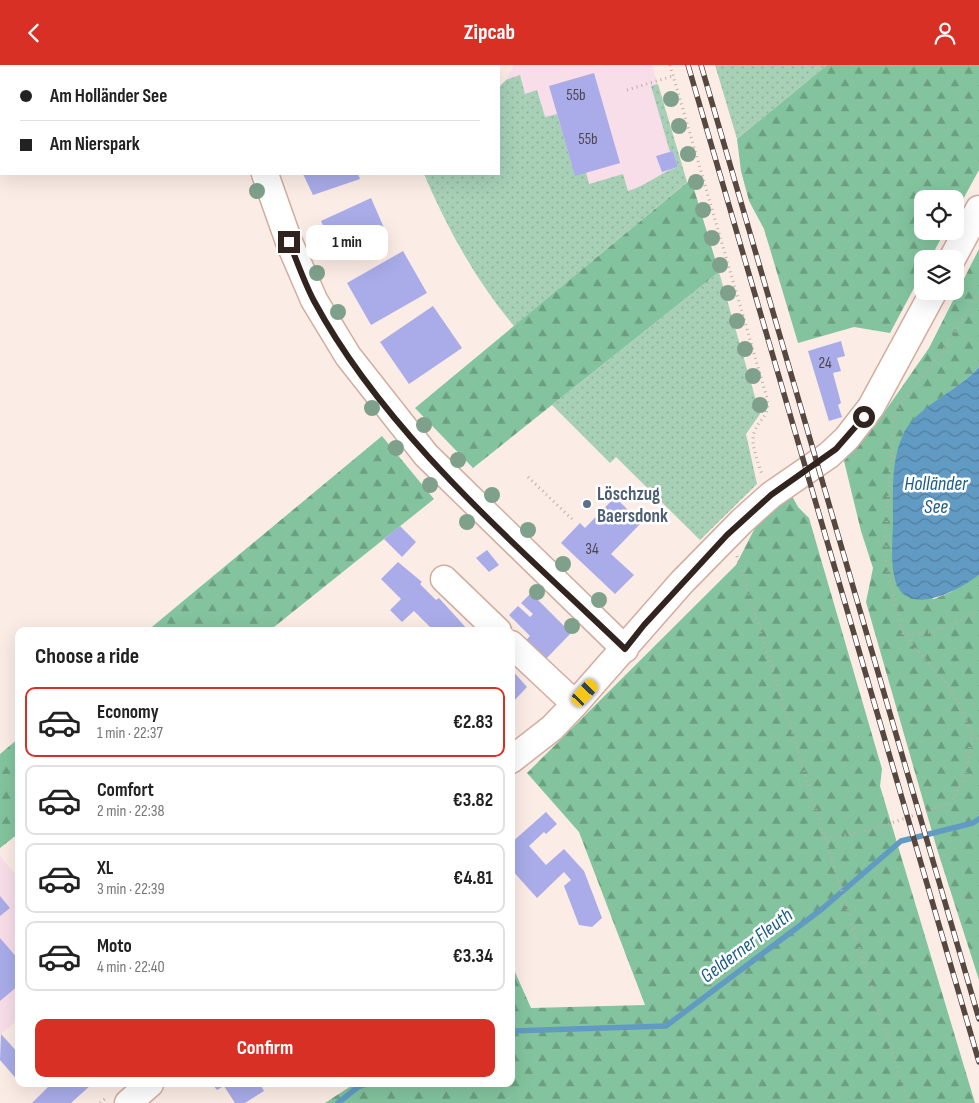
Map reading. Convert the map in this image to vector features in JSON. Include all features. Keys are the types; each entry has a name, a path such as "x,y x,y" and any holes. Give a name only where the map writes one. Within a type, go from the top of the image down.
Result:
{"street":[{"path":"264,175 289,242 314,300 353,363 426,455 625,649"},
{"path":"957,250 979,209"},
{"path":"515,757 552,728 575,704 625,649 650,618 727,535 771,495 836,449 857,427 871,407 929,300"},
{"path":"444,579 494,627"},
{"path":"515,648 575,704"},
{"path":"128,1103 147,1087"}],"path":[{"path":"670,65 768,398 768,414 754,434 753,442 764,483"},
{"path":"627,90 673,76"},
{"path":"979,293 944,349 894,415 886,528 886,561 902,633 953,692 972,734 979,741"},
{"path":"528,477 572,519"},
{"path":"727,535 741,565 908,1103"},
{"path":"902,633 916,635 936,632 979,613"},
{"path":"825,839 876,828 951,803 965,776 972,734"}],"shaded area":[{"path":"514,65 652,65 687,182 589,263 506,80"},
{"path":"0,856 15,873 15,1022 0,1035"}],"green space":[{"path":"715,65 827,65 737,139"},
{"path":"827,65 979,65 979,170 964,198 964,190 914,190 914,240 940,240 935,250 914,250 914,288 890,333 854,327 798,343 764,229 749,201 741,171 737,139"},
{"path":"520,75 525,94 537,90 545,117 557,114 575,175 586,172 589,184 623,174 628,191 678,167 673,151 670,152 651,86 658,84 687,182 514,326 487,291 463,253 442,214 424,175 500,175 500,86 506,80"},
{"path":"691,179 719,272 473,468 415,408"},
{"path":"979,249 979,367 918,416 902,437 893,554 899,589 934,599 951,592 979,575 979,980 937,849 866,602 873,568 861,531 844,461 874,427 929,348 953,300 964,300 964,279"},
{"path":"719,272 760,414 746,434 757,484 700,540 616,457 610,463 552,405"},
{"path":"382,436 434,499 274,627 152,627"},
{"path":"791,494 798,507 809,518 882,769 880,786 975,1103 325,1103 349,1087 515,1087 515,972 531,1008 645,1005 579,832 527,773 736,565 760,518"},
{"path":"15,741 15,836 0,848 0,754"}],"water":[{"name":"Holländer See","path":"979,367 979,575 938,597 915,599 905,595 898,587 893,572 893,478 898,447 908,427 916,417"}],"building":[{"path":"594,73 620,163 575,176 549,86"},
{"path":"673,151 678,167 662,172 656,156"},
{"path":"303,175 358,175 360,179 313,195"},
{"path":"371,198 388,237 338,260 321,221"},
{"path":"403,251 427,293 371,325 347,283"},
{"path":"433,306 462,348 409,384 380,342"},
{"path":"841,341 845,356 837,358 841,371 833,373 841,403 838,405 842,417 829,421 808,351"},
{"path":"615,497 641,523 611,554 634,575 615,594 561,543 580,523 585,528"},
{"path":"400,526 416,542 402,557 384,539"},
{"path":"487,550 499,565 489,572 476,558"},
{"path":"398,562 422,582 420,584 436,600 439,598 465,627 430,627 414,611 402,622 390,610 401,599 381,579"},
{"path":"531,593 571,633 542,663 522,644 530,636 509,615 518,606 530,617 533,614 521,603"},
{"path":"515,674 527,687 515,700"},
{"path":"546,812 557,824 546,834 544,832 529,846 546,865 564,849 584,871 602,918 592,927 579,925 564,886 571,880 564,872 537,898 515,873 515,839"},
{"path":"0,896 10,908 0,916"},
{"path":"0,938 15,955 15,988 0,1001"},
{"path":"1,1034 15,1050 15,1077 0,1060"},
{"path":"48,1087 89,1087 71,1103 32,1103"},
{"path":"225,1087 262,1087 264,1091 245,1103 235,1103"}],"waterway":[{"name":"Gelderner Fleuth","path":"515,1031 666,1026 822,909 901,841 973,823 979,819"},
{"name":"Gelderner Fleuth","path":"338,1103 358,1087"}],"railway":[{"path":"688,65 979,1062"},
{"path":"701,65 979,1019"}],"place":[{"name":"Löschzug Baersdonk","path":"587,504"}],"route":[{"path":"289,242 314,300 348,356 402,427 426,455 456,485 625,649 682,582 727,535 771,495 836,449 864,417"}]}
